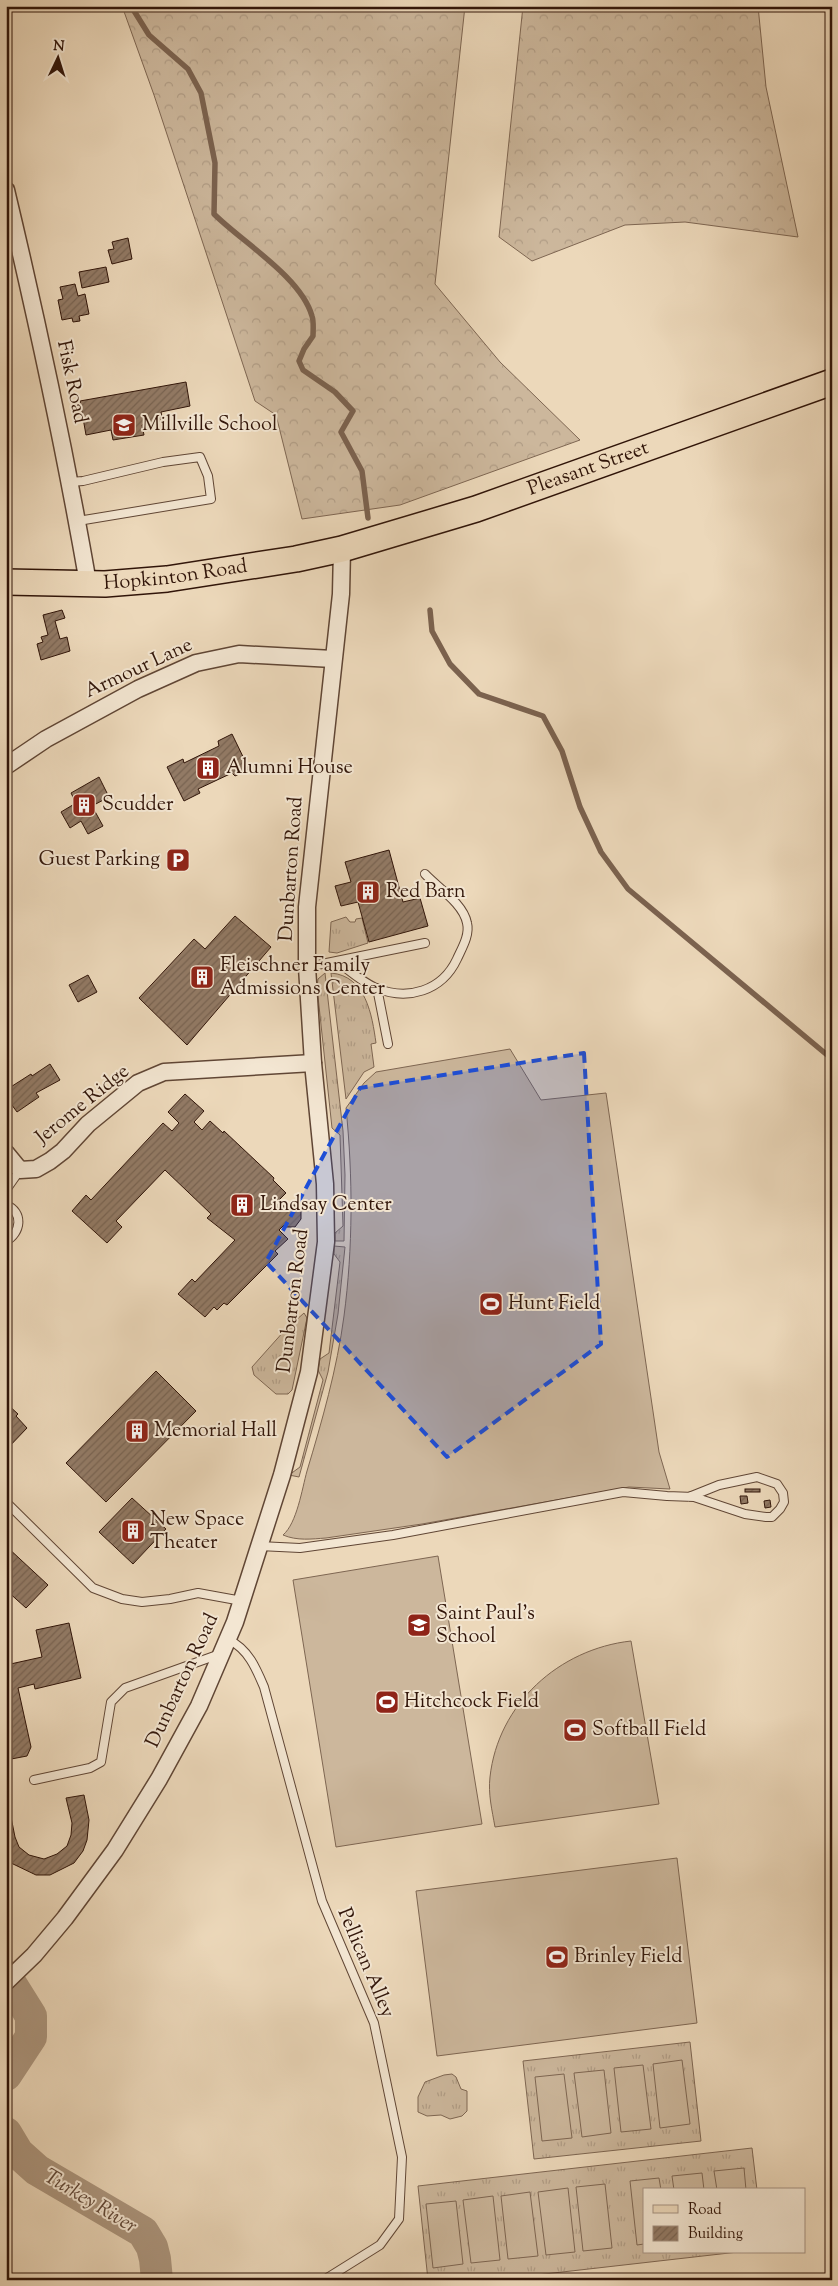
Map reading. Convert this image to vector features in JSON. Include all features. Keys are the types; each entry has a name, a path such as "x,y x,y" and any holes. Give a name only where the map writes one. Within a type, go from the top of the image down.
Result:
{"main road":[{"name":"Pleasant Street","path":"342,549 476,509 832,382"},
{"name":"Hopkinton Road","path":"6,582 88,583 168,580 296,559 342,549"}],"street":[{"name":"Fisk Road","path":"6,190 30,291 70,482 88,583"},
{"name":"Dunbarton Road","path":"6,1982 34,1955 65,1918 115,1850 154,1787 199,1706 225,1647 242,1601 282,1475 309,1372 326,1242 325,1184 313,1063 307,967 307,907 341,594 342,549"},
{"name":"Armour Lane","path":"6,766 46,739 138,688 196,663 239,654 333,659"},
{"name":"Jerome Ridge","path":"20,1170 36,1169 50,1161 63,1151 88,1124 138,1084 164,1072 313,1063"},
{"path":"6,1153 20,1170"}],"lane":[{"path":"70,482 83,481 163,462 200,457 208,476 211,499 78,521"},
{"path":"338,962 376,988 402,993 427,990 450,974 468,933 467,923 463,914 426,874"},
{"path":"307,967 425,943"},
{"path":"376,988 388,1044"},
{"path":"6,1190 20,1170"},
{"path":"6,1205 15,1211 19,1222 16,1233 6,1240"},
{"path":"259,1546 300,1548 393,1535 623,1492 707,1500 759,1517 772,1517 780,1510 784,1502 783,1493 777,1484 757,1477 743,1478 719,1485 689,1497"},
{"path":"6,1502 93,1588 122,1599 142,1602 198,1593 242,1601"},
{"name":"Pellican Alley","path":"225,1647 239,1645 256,1667 264,1687 322,1901 374,2023 402,2156 399,2219 380,2245 324,2280"},
{"path":"34,1780 90,1768 101,1762 111,1702 125,1688 225,1647"}],"highlighted area":[{"path":"584,1053 601,1344 447,1457 266,1262 360,1088"}],"green space":[{"path":"122,6 465,6 435,284 500,362 580,440 400,505 302,519 276,415 255,401 154,95"},
{"path":"523,6 758,6 766,87 798,237 685,222 625,225 532,261 499,237"},
{"path":"346,917 350,922 355,922 356,919 362,918 368,943 337,953 329,952 331,922"},
{"path":"325,973 343,1131 345,1175 344,1241 335,1241 335,1233 343,1226 340,1135 332,1128 317,987 318,979"},
{"path":"331,973 343,976 360,989 369,1009 376,1043 371,1044 374,1067 364,1072 346,1099"},
{"name":"Hunt Field","path":"510,1049 541,1100 606,1093 659,1452 670,1489 629,1487 422,1524 326,1538 299,1539 283,1535 292,1522 298,1505 328,1395 344,1316 349,1265 351,1212 346,1108 364,1083 376,1072"},
{"path":"334,1246 345,1247 338,1314 328,1372 299,1477 289,1475 300,1467 323,1380 318,1370 320,1359 329,1353 340,1262 334,1254"},
{"path":"304,1313 307,1318 292,1390 288,1394 276,1394 254,1375 252,1367 285,1330"},
{"name":"Hitchcock Field","path":"438,1556 482,1824 336,1847 293,1580"},
{"name":"Softball Field","path":"631,1641 659,1804 495,1827 490,1796 490,1777 495,1751 505,1726 519,1704 536,1685 557,1668 580,1655 605,1646"},
{"name":"Brinley Field","path":"677,1858 697,2023 437,2056 416,1891"},
{"path":"690,2042 701,2141 534,2159 523,2061"},
{"path":"682,2060 690,2124 660,2128 653,2064"},
{"path":"643,2065 651,2129 621,2132 614,2068"},
{"path":"604,2070 611,2133 582,2137 574,2073"},
{"path":"452,2074 456,2077 461,2089 467,2091 467,2111 462,2116 450,2119 441,2115 427,2116 418,2112 418,2097 425,2082"},
{"path":"564,2074 572,2138 542,2141 535,2077"},
{"path":"752,2148 757,2188 643,2188 643,2254 720,2254 492,2280 428,2280 418,2186"},
{"path":"744,2168 746,2188 717,2188 714,2171"},
{"path":"702,2173 704,2188 674,2188 672,2176"},
{"path":"659,2178 661,2188 643,2188 643,2244 637,2245 630,2181"},
{"path":"605,2184 612,2248 583,2251 576,2187"},
{"path":"568,2188 575,2252 546,2255 538,2192"},
{"path":"530,2192 538,2256 508,2259 501,2196"},
{"path":"493,2196 500,2260 471,2263 463,2200"},
{"path":"456,2201 463,2264 433,2268 426,2204"}],"building":[{"path":"128,238 132,259 112,264 108,250 114,249 112,242"},
{"path":"106,267 109,282 82,288 79,272"},
{"path":"75,284 78,296 85,294 89,314 79,316 80,321 73,322 72,318 62,320 58,300 63,299 60,287"},
{"path":"186,382 190,406 161,412 163,421 142,425 144,435 113,440 111,430 86,435 80,401"},
{"path":"62,610 65,618 55,621 60,639 67,637 70,651 41,660 37,644 43,642 41,637 48,635 43,615"},
{"name":"Alumni House","path":"232,734 249,769 235,776 232,773 198,789 200,793 184,801 167,767 183,759 184,763 219,746 218,741"},
{"name":"Scudder","path":"99,777 109,797 92,806 103,826 88,834 81,821 70,828 61,812 76,803 71,793"},
{"name":"Red Barn","path":"389,850 403,902 420,898 428,926 369,942 358,902 341,906 335,886 351,882 345,862"},
{"name":"Fleischner Family Admissions Center","path":"235,916 271,947 187,1045 139,998 194,939 205,949"},
{"path":"88,975 97,992 78,1002 69,985"},
{"path":"50,1064 60,1080 36,1093 39,1097 17,1112 6,1097 6,1090"},
{"name":"Lindsay Center","path":"185,1094 204,1111 194,1122 202,1130 210,1121 223,1133 224,1131 274,1178 273,1180 286,1193 278,1201 283,1206 295,1205 301,1211 301,1219 295,1227 286,1227 284,1225 279,1230 288,1239 275,1251 278,1254 227,1305 224,1303 217,1310 214,1307 205,1317 178,1294 192,1279 195,1282 235,1240 207,1218 211,1214 165,1170 116,1221 122,1227 107,1243 72,1211 86,1195 91,1200 163,1123 172,1131 179,1123 168,1112"},
{"name":"Memorial Hall","path":"156,1371 196,1411 106,1502 66,1463"},
{"path":"6,1403 18,1414 16,1416 27,1428 6,1450"},
{"path":"745,1489 760,1489 760,1492 745,1492"},
{"path":"740,1496 747,1496 748,1503 741,1504"},
{"name":"New Space Theater","path":"132,1498 166,1529 133,1564 99,1532"},
{"path":"770,1500 771,1507 765,1508 764,1501"},
{"path":"6,1546 48,1585 26,1608 6,1590"},
{"path":"69,1623 81,1678 35,1689 34,1684 18,1688 31,1747 27,1756 6,1760 6,1665 42,1657 36,1630"},
{"path":"6,1792 15,1837 19,1847 29,1855 44,1859 57,1854 67,1846 71,1835 72,1823 66,1798 84,1795 89,1820 87,1840 83,1851 74,1863 50,1875 36,1875 11,1863 6,1857"}],"waterway":[{"path":"131,6 149,35 188,69 201,93 215,163 214,214 284,274 306,302 313,318 313,336 304,349 299,361 303,370 335,392 353,411 341,432 362,471 368,518"},
{"path":"430,610 432,631 450,664 479,694 543,716 562,751 580,807 601,852 628,889 832,1059"},
{"name":"Turkey River","path":"6,1976 31,2016 31,2037 6,2075"},
{"name":"Turkey River","path":"6,2133 18,2153 37,2170 143,2232 152,2247 157,2280"}],"place":[{"name":"Millville School","path":"124,425"},
{"name":"Alumni House","path":"208,768"},
{"name":"Scudder","path":"84,805"},
{"name":"Guest Parking","path":"178,860"},
{"name":"Red Barn","path":"368,892"},
{"name":"Fleischner Family Admissions Center","path":"202,977"},
{"name":"Lindsay Center","path":"242,1205"},
{"name":"Hunt Field","path":"491,1304"},
{"name":"Memorial Hall","path":"137,1431"},
{"name":"New Space Theater","path":"133,1531"},
{"name":"Saint Paul's School","path":"419,1625"},
{"name":"Hitchcock Field","path":"387,1702"},
{"name":"Softball Field","path":"575,1730"},
{"name":"Brinley Field","path":"557,1957"}]}
